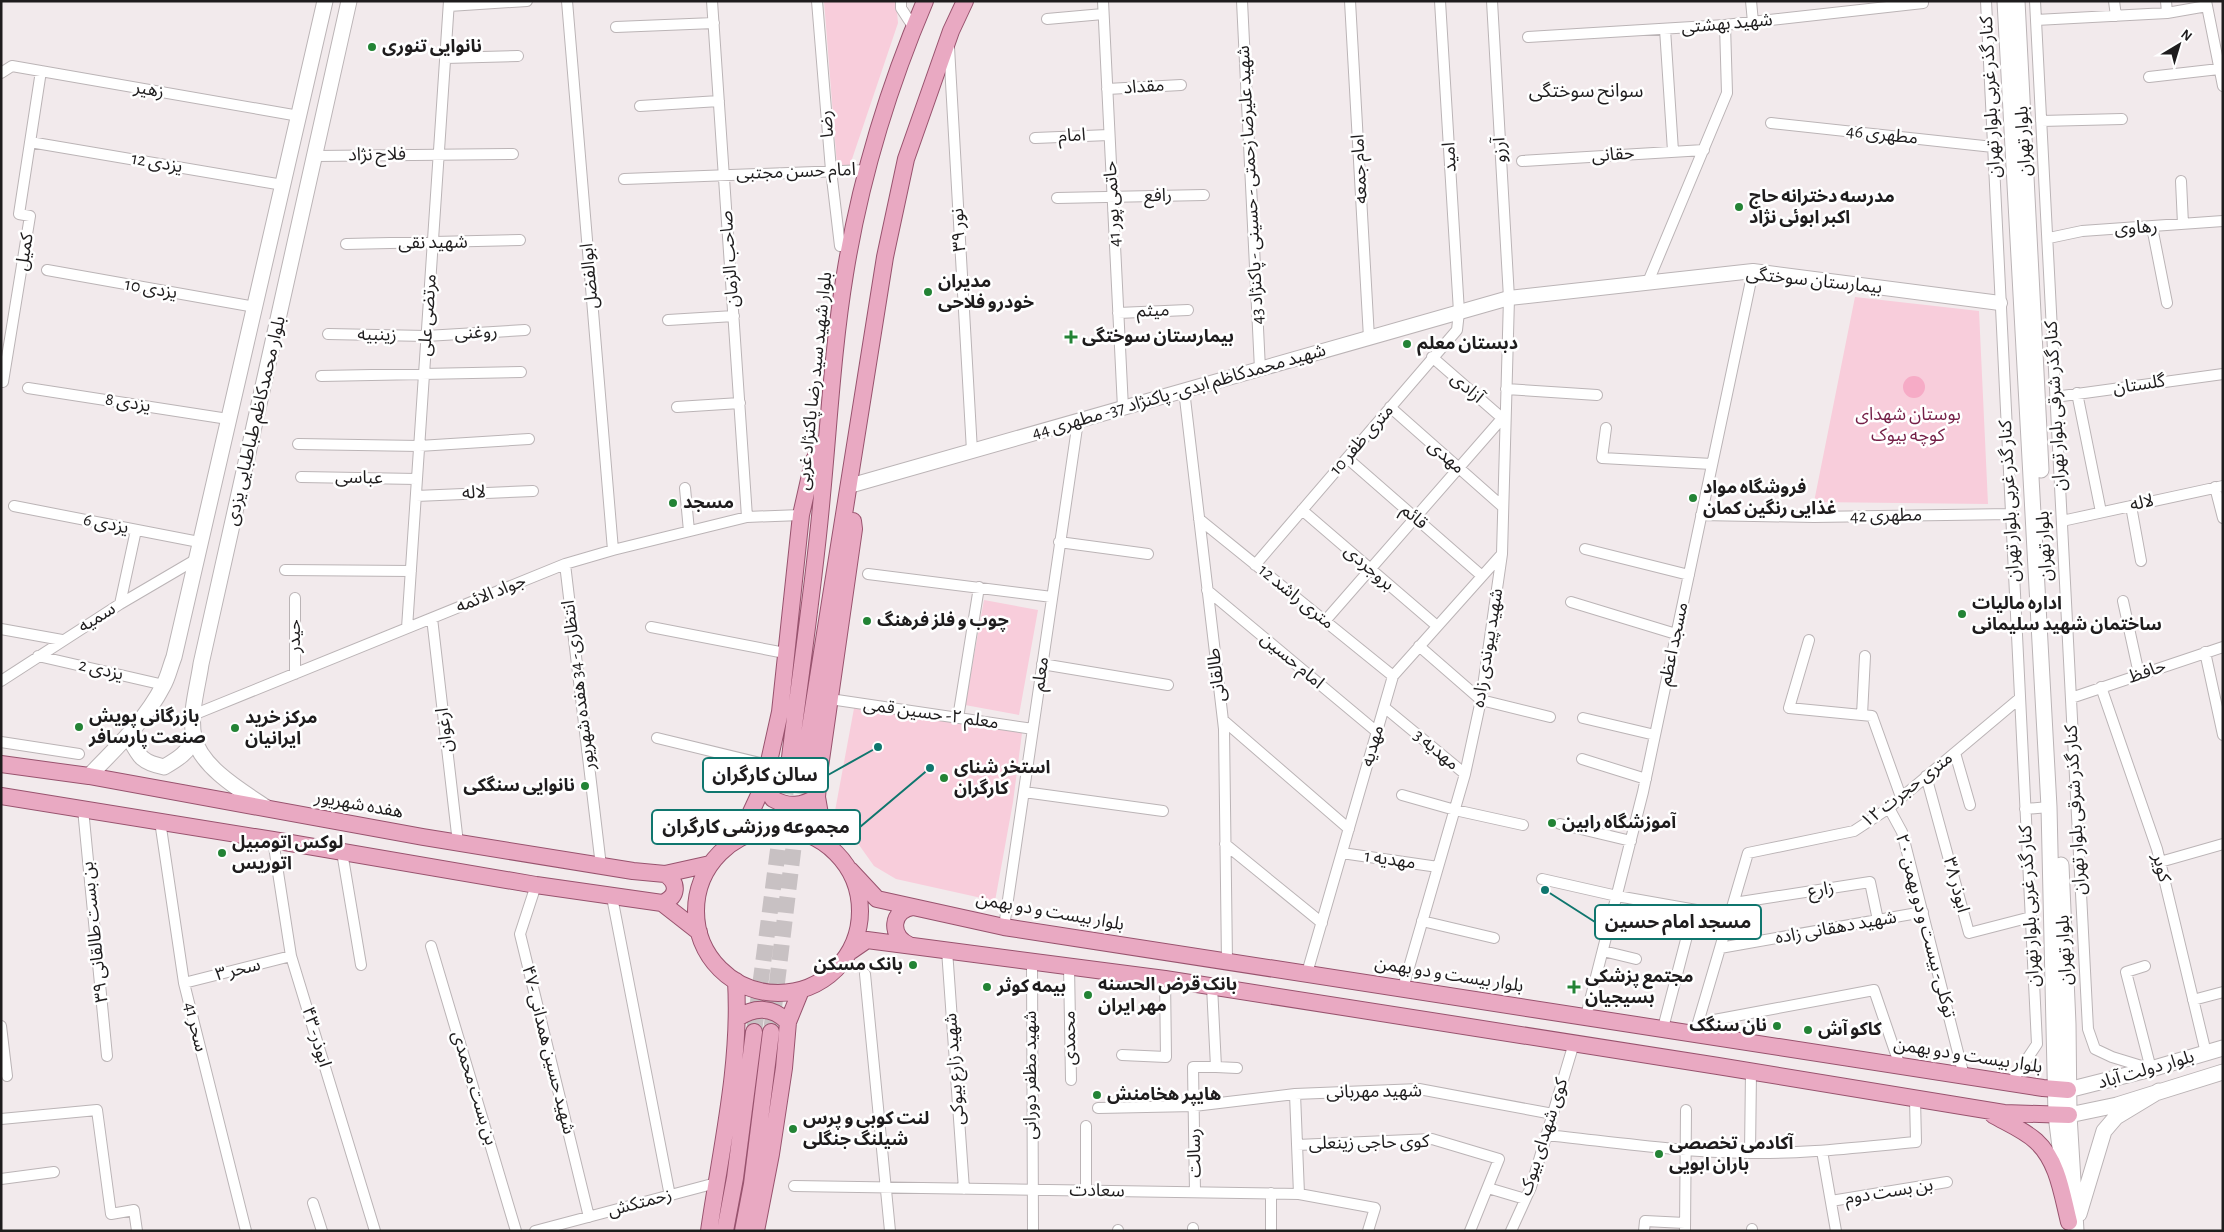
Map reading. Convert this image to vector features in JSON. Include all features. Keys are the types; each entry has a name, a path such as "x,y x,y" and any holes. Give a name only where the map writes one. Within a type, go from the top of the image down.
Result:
{"main road":[{"name":"بلوار محمدکاظم طباطبایی یزدی","path":"89,776 128,736 149,710 164,685 174,657 325,1"},
{"name":"بلوار محمدکاظم طباطبایی یزدی","path":"270,810 229,782 205,759 194,737 193,715 201,664 316,156 349,1"},
{"name":"بلوار شهید سید رضا پاکنژاد غربی","path":"849,486 795,776 826,437 845,276 874,144 900,63 925,1"},
{"path":"825,843 817,797 854,529 849,486 877,303 902,177 948,39 964,1"},
{"name":"بلوار تهران","path":"2005,1 2050,807 2062,1090"},
{"name":"بلوار تهران","path":"2017,1 2064,950 2062,1090"},
{"path":"318,37 341,41"},
{"path":"739,838 764,784 780,712 801,515 814,462 826,437"},
{"path":"128,736 137,753 147,764 164,767 192,745 194,737"},
{"name":"هفده شهریور","path":"1,764 89,776 270,810 601,866 665,874 710,864"},
{"path":"764,784 773,799 790,805 805,804 817,797"},
{"path":"1,796 536,885 662,903 670,900 675,894 676,886 672,879 665,874"},
{"path":"851,952 860,925 860,897 850,870 839,855 825,843 805,833 782,828 760,830 739,838 723,850 710,864 700,885 696,908 699,932 706,951 736,981 764,991 778,993 801,990 821,982 838,969 851,952 867,940 1212,986 1751,1071 1982,1110 2004,1113 2062,1115"},
{"name":"بلوار بیست و دو بهمن","path":"850,870 877,899 1004,927 1663,1028 1696,1028 1722,1037 2062,1090"},
{"path":"662,903 699,932"},
{"path":"909,945 903,942 896,933 895,921 902,911 913,907"},
{"path":"709,1231 734,1063 738,1018 736,981"},
{"path":"1365,1010 1369,982"},
{"path":"756,1231 771,1154 784,1068 788,1022 801,990"},
{"path":"738,1018 746,1012 764,1009 773,1011 788,1022"},
{"path":"725,1231 735,1178 754,1032"},
{"path":"743,1231 752,1184 771,1032"},
{"path":"1718,1066 1722,1037"},
{"name":"بلوار دولت آباد","path":"2062,1090 2151,1070 2223,1048"},
{"name":"بلوار دولت آباد","path":"2062,1115 2117,1105 2223,1072"},
{"path":"2062,1090 2062,1115 2072,1227"},
{"path":"2072,1227 2104,1131 2116,1117 2159,1091"},
{"path":"1982,1110 2024,1132 2036,1141 2046,1153 2057,1174 2072,1227"}],"street":[{"path":"449,4 527,1"},
{"name":"ابوالفضل","path":"567,1 613,550"},
{"name":"صاحب الزمان","path":"712,1 747,518"},
{"name":"رضا","path":"817,1 831,170 840,246"},
{"path":"900,1 901,8 914,28"},
{"name":"حاتمی پور 41","path":"1103,1 1123,408"},
{"name":"شهید علیرضا زحمتی - حسینی - پاکنژاد 43","path":"1242,1 1260,369"},
{"name":"امام جمعه","path":"1350,1 1369,338"},
{"name":"امید","path":"1440,1 1459,312"},
{"name":"آرزو","path":"1492,1 1509,298"},
{"path":"1752,1 1753,22"},
{"name":"شهید بهشتی","path":"1528,37 1725,25 1923,3 1923,1"},
{"name":"کنار گذر غربی بلوار تهران","path":"1986,1 2037,1044 2011,1083"},
{"name":"کنار گذر شرقی بلوار تهران","path":"2036,1 2088,1029 2096,1049 2112,1057 2151,1070"},
{"path":"2114,1 2116,16"},
{"path":"2166,1 2167,12"},
{"name":"مرتضی علی","path":"407,628 449,4"},
{"path":"2036,20 2167,12 2206,4 2223,86"},
{"path":"1047,19 1103,14"},
{"path":"616,27 714,23"},
{"path":"1648,282 1727,93 1725,25"},
{"path":"1665,29 1673,151"},
{"name":"نور ۳۹","path":"948,39 972,451"},
{"path":"445,58 518,56"},
{"name":"زهیر","path":"1,64 299,116"},
{"path":"1,73 12,66"},
{"path":"2149,77 2219,69"},
{"name":"کمیل","path":"3,382 30,216 18,214 41,71"},
{"name":"مقداد","path":"1107,89 1181,85"},
{"path":"640,106 719,101"},
{"path":"2041,122 2122,119"},
{"name":"مطهری 46","path":"1771,123 1993,147"},
{"name":"امام","path":"1035,138 1109,135"},
{"name":"یزدی 12","path":"30,142 283,185"},
{"name":"حقانی","path":"1522,161 1704,150"},
{"name":"فلاح نژاد","path":"316,156 513,154"},
{"name":"امام حسن مجتبی","path":"624,179 868,170"},
{"path":"2181,181 2183,224"},
{"name":"رافع","path":"1057,198 1204,195"},
{"name":"رهاوی","path":"2049,238 2082,230 2223,221"},
{"path":"2152,227 2167,303"},
{"name":"شهید نقی","path":"346,244 520,240"},
{"name":"یزدی 10","path":"47,270 255,307"},
{"name":"بیمارستان سوختگی","path":"1509,298 1753,271 2000,303"},
{"name":"مسجد اعظم","path":"1586,1016 1646,779 1753,271"},
{"name":"شهید محمدکاظم ابدی- پاکنژاد 37- مطهری 44","path":"849,486 1509,298"},
{"name":"شهید پیوندی زاده","path":"1402,988 1465,774 1481,700 1502,554 1504,417 1509,298"},
{"name":"میثم","path":"1118,313 1188,310"},
{"name":"10 متری ظفر","path":"1255,564 1457,330 1459,312"},
{"path":"668,320 734,316"},
{"name":"روغنی","path":"426,336 525,330"},
{"name":"زینبیه","path":"328,334 426,336"},
{"name":"آزادی","path":"1432,358 1504,417"},
{"path":"321,376 521,372"},
{"name":"گلستان","path":"2055,397 2223,374"},
{"name":"یزدی 8","path":"28,388 228,419"},
{"path":"1506,389 1597,395"},
{"name":"طالقانی","path":"1184,390 1223,720 1227,961"},
{"path":"2077,393 2101,512"},
{"path":"677,407 740,403"},
{"name":"مهدی","path":"1390,407 1503,507"},
{"path":"1325,621 1504,417"},
{"name":"معلم","path":"1004,927 1078,421"},
{"path":"1606,428 1602,458 1712,464"},
{"path":"298,444 419,446 529,439"},
{"name":"قائم","path":"1347,458 1482,576"},
{"name":"عباسی","path":"302,477 417,480"},
{"path":"2219,486 2223,518"},
{"name":"لاله","path":"2062,521 2219,486"},
{"path":"685,488 689,532"},
{"name":"لاله","path":"416,496 533,491"},
{"name":"یزدی 6","path":"14,506 199,542"},
{"path":"2131,506 2141,561"},
{"name":"بروجردی","path":"1302,510 1437,626"},
{"name":"مطهری 42","path":"1701,515 1814,517 2011,514"},
{"name":"جواد الائمه","path":"193,715 565,564 613,550 747,518 801,515"},
{"name":"12 متری راشد","path":"1199,519 1393,676"},
{"path":"120,604 136,530"},
{"path":"1059,542 1148,554"},
{"path":"1585,549 1689,574"},
{"name":"مهدیه","path":"1308,973 1393,676 1502,554"},
{"name":"سمیه","path":"1,681 62,640 195,560"},
{"name":"انتظاری- 34 هفده شهریور","path":"565,564 601,866"},
{"path":"285,570 411,570"},
{"path":"868,574 1052,597"},
{"path":"958,718 979,587"},
{"name":"امام حسین","path":"1207,590 1377,732"},
{"name":"حیدر","path":"295,598 295,674"},
{"path":"2123,601 2139,674"},
{"path":"1571,602 1676,634"},
{"name":"ارغوان","path":"432,618 458,843"},
{"path":"651,627 785,653"},
{"path":"1,629 62,640"},
{"path":"1809,640 1790,708 1872,716 1901,797"},
{"path":"1419,646 1481,700 1550,717"},
{"name":"حافظ","path":"2071,698 2205,652 2222,648"},
{"path":"2205,652 2223,735"},
{"name":"یزدی 2","path":"38,656 164,685"},
{"path":"1862,715 1865,656"},
{"path":"1042,664 1168,685"},
{"name":"کویر","path":"2101,688 2160,862 2206,1053"},
{"name":"۱۲ متری حجرت","path":"1734,903 1748,853 1854,831 1888,808 2020,698"},
{"name":"معلم ۲- حسین قمی","path":"830,699 1033,729"},
{"name":"مهدیه 3","path":"1384,707 1465,774"},
{"path":"1583,718 1655,734"},
{"path":"1223,720 1349,829"},
{"path":"657,738 768,765"},
{"path":"1,742 79,754"},
{"path":"1955,753 1970,805"},
{"path":"1582,759 1646,779"},
{"name":"۳۸ ابوذر","path":"1926,776 1969,933 2031,917"},
{"path":"1024,792 1163,811"},
{"path":"1402,794 1455,810 1523,824"},
{"path":"2025,808 2050,807"},
{"name":"توکلی- بیست و دو بهمن ۲۰","path":"1888,808 1902,832 1964,1076"},
{"name":"بن‌ بست طالقانی ۳۹","path":"83,809 107,1056"},
{"name":"سحر 41","path":"160,821 184,983 246,1231"},
{"path":"1560,824 1631,841"},
{"name":"ابوذر- ۴۳","path":"273,840 291,956 375,1231"},
{"path":"1225,844 1322,923"},
{"path":"2160,862 2223,844"},
{"path":"342,852 361,965"},
{"name":"مهدیه 1","path":"1342,853 1438,867"},
{"path":"1542,879 1617,896 1730,916"},
{"name":"زارع","path":"1734,903 1870,882 1878,920"},
{"name":"شهید حسین همدانی -۴۷","path":"536,885 520,934 589,1217"},
{"path":"612,896 670,1196"},
{"path":"1734,903 1696,1028 1874,990 1900,1066"},
{"name":"شهید دهقانی زاده","path":"1720,948 1922,912"},
{"path":"1422,921 1494,938"},
{"path":"1610,923 1642,931"},
{"path":"1663,1028 1687,936"},
{"name":"بن بست محمدی","path":"431,946 516,1231"},
{"path":"2064,950 2084,949"},
{"name":"شهید زارع بیوکی","path":"947,950 964,1188"},
{"path":"1603,951 1636,959"},
{"name":"سحر ۳","path":"184,983 291,956"},
{"name":"شهید مظفر دورانی","path":"1032,961 1031,1190 1033,1231"},
{"name":"محمدی","path":"1069,966 1071,1080"},
{"path":"2145,966 2126,972 2151,1070"},
{"path":"865,974 890,1231"},
{"path":"1122,1055 1166,1057 1165,979"},
{"path":"1212,986 1216,1067 1237,1068"},
{"path":"2193,1000 2223,992"},
{"path":"1,1026 7,1076"},
{"name":"کوی شهدای بیوک","path":"1511,1231 1526,1198 1574,1043"},
{"name":"رسالت","path":"1195,1192 1193,1067 1216,1067"},
{"path":"1750,1153 1751,1071"},
{"name":"شهید مهربانی","path":"1098,1108 1194,1106 1295,1094 1419,1089 1553,1114"},
{"path":"1295,1094 1299,1194"},
{"path":"1546,1135 1686,1150 1750,1153 1822,1151 1916,1142 1915,1098"},
{"path":"1,1119 97,1110 110,1214 134,1210 137,1231"},
{"path":"1644,1231 1645,1221 1685,1227 1686,1110"},
{"path":"1086,1126 1086,1190"},
{"name":"کوی حاجی زینعلی","path":"1297,1145 1432,1140 1499,1159 1470,1231"},
{"path":"1822,1151 1836,1231"},
{"path":"1,1179 54,1172"},
{"name":"بن بست دوم","path":"1831,1201 1947,1182"},
{"name":"زحمتکش","path":"540,1230 716,1183"},
{"name":"سعادت","path":"794,1186 1299,1194 1375,1208 1368,1231"},
{"path":"1488,1188 1526,1198"},
{"path":"1270,1231 1272,1193"},
{"path":"313,1203 322,1231"}],"green space":[{"path":"824,1 896,1 898,23 850,165 837,165"},
{"name":"بوستان شهدای کوچه بیوک","path":"1855,297 1979,311 1988,504 1814,502"},
{"path":"984,600 1038,610 1019,715 965,705"},
{"path":"855,703 1022,733 1013,802 995,901 896,879 874,866 835,811"}],"shaded area":[{"path":"1910,376 1918,376 1925,383 1925,391 1918,398 1910,398 1903,391 1903,383"}],"tunnel":[{"path":"754,1032 788,774"},
{"path":"771,1032 802,778"}],"place":[{"name":"نانوایی تنوری","path":"372,47"},
{"name":"مدرسه دخترانه حاج اکبر ابوئی نژاد","path":"1739,207"},
{"name":"مدیران خودرو فلاحی","path":"928,292"},
{"name":"بیمارستان سوختگی","path":"1071,337"},
{"name":"دبستان معلم","path":"1407,344"},
{"name":"فروشگاه مواد غذایی رنگین کمان","path":"1693,498"},
{"name":"مسجد","path":"673,503"},
{"name":"اداره مالیات ساختمان شهید سلیمانی","path":"1962,614"},
{"name":"چوب و فلز فرهنگ","path":"867,621"},
{"name":"بازرگانی پویش صنعت پارسافر","path":"79,727"},
{"name":"مرکز خرید ایرانیان","path":"235,728"},
{"name":"سالن کارگران","path":"878,747"},
{"name":"مجموعه ورزشی کارگران","path":"930,768"},
{"name":"استخر شنای کارگران","path":"944,778"},
{"name":"نانوایی سنگکی","path":"585,786"},
{"name":"آموزشگاه رابین","path":"1552,823"},
{"name":"لوکس اتومبیل اتوریس","path":"222,853"},
{"name":"مسجد امام حسین","path":"1545,890"},
{"name":"بانک مسکن","path":"913,965"},
{"name":"بیمه کوثر","path":"987,987"},
{"name":"مجتمع پزشکی بسیجیان","path":"1574,987"},
{"name":"بانک قرض الحسنه مهر ایران","path":"1088,995"},
{"name":"نان سنگک","path":"1777,1026"},
{"name":"کاکو آش","path":"1808,1030"},
{"name":"هایپر هخامنش","path":"1097,1095"},
{"name":"لنت کوبی و پرس شیلنگ‌ جنگلی","path":"793,1129"},
{"name":"آکادمی تخصصی باران ابویی","path":"1659,1154"}],"district":[{"name":"سوانح سوختگی","path":"1586,91"}]}
